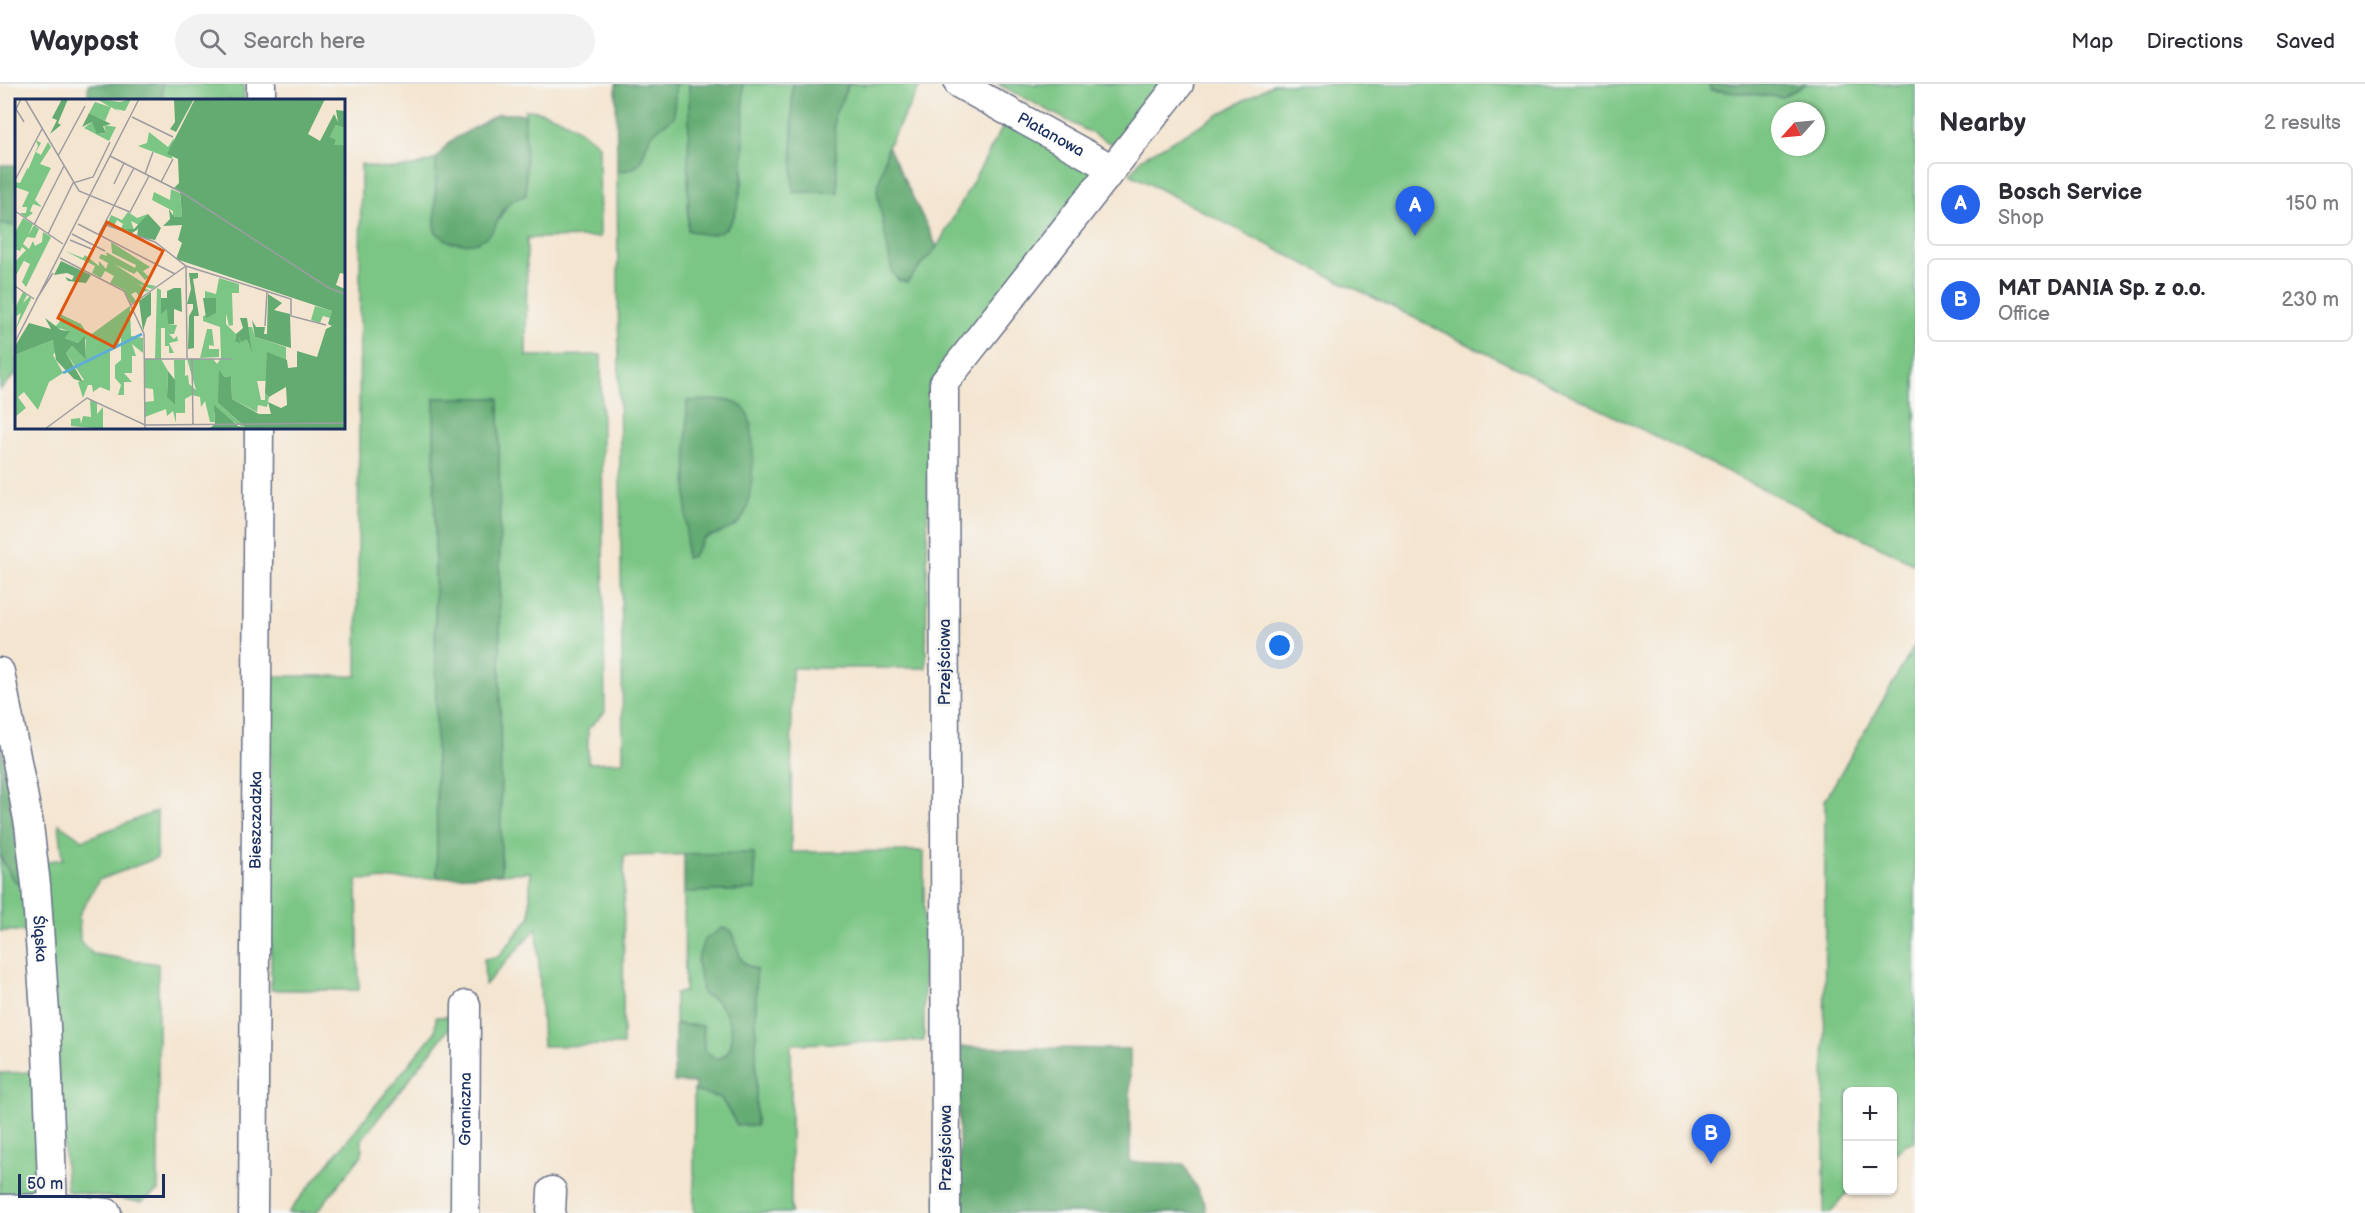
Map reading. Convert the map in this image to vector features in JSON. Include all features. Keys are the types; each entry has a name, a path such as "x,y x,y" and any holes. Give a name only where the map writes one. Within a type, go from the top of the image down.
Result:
{"street":[{"name":"Platanowa","path":"959,84 1112,168"},
{"name":"Przejściowa","path":"946,1213 944,383 1179,84"},
{"name":"Bieszczadzka","path":"254,1213 259,429"},
{"name":"Śląska","path":"0,672 29,825 36,885 46,1026 53,1208"},
{"name":"Graniczna","path":"465,1213 466,1005"},
{"path":"0,1209 53,1208 107,1213"}],"green space":[{"path":"88,84 162,84 162,99 88,99"},
{"path":"162,84 244,84 244,99 162,99"},
{"path":"616,84 675,84 674,117 653,133 641,160 634,168 617,171"},
{"path":"675,84 689,84 688,230 733,219 743,180 743,84 792,84 793,192 838,192 834,116 849,84 921,84 888,146 877,191 898,280 907,282 937,247 1006,121 1096,171 929,385 926,668 792,668 791,852 924,851 924,1041 791,1044 791,1213 694,1213 694,1091 721,1098 737,1125 756,1125 756,969 741,959 731,931 722,928 697,961 703,995 713,999 721,1006 731,1027 730,1049 725,1056 716,1059 704,1050 703,1026 675,1024 675,993 685,992 684,892 756,890 754,853 624,856 623,1045 543,1046 537,928 485,985 484,959 499,956 530,917 530,872 501,874 499,398 434,398 437,878 357,880 359,990 271,990 270,676 357,676 361,164 380,168 399,168 436,159 435,231 452,243 478,242 494,228 509,202 526,195 525,110 545,113 565,121 599,145 600,237 527,238 526,356 601,355 605,712 588,729 588,763 623,762 617,171 633,168 638,164 653,133 674,117","holes":["730,400 744,410 751,426 720,533 703,539 693,556 687,401"]},
{"path":"689,84 743,84 744,139 738,204 732,220 724,230 710,235 688,230"},
{"path":"792,84 849,84 834,116 838,192 793,192"},
{"path":"998,84 1163,84 1114,145"},
{"path":"1273,84 1709,84 1710,90 1782,97 1806,84 1915,84 1915,564 1305,264 1130,174 1142,158"},
{"path":"1709,84 1806,84 1782,97 1710,90"},
{"path":"498,114 525,114 526,195 507,205 495,227 483,239 466,244 449,241 435,231 436,159 449,142"},
{"path":"888,146 937,247 907,282 898,280 892,272 877,191"},
{"path":"1,165 15,165 15,226 0,223"},
{"path":"0,223 15,226 15,375 0,390"},
{"path":"434,398 499,398 501,874 437,878"},
{"path":"730,400 746,411 752,432 752,480 747,508 735,526 703,539 693,556 686,558 687,401"},
{"path":"1915,645 1915,1142 1908,1143 1897,1151 1897,1087 1843,1087 1843,1195 1846,1195 1830,1213 1824,1213 1825,800"},
{"path":"0,736 24,889 12,878 0,856"},
{"path":"157,811 157,858 99,880 79,915 80,941 93,954 158,964 158,1191 141,1202 67,1191 43,862 63,859 59,824 83,840"},
{"path":"754,853 756,890 684,892 684,854"},
{"path":"0,856 12,878 24,889 30,931 0,931"},
{"path":"722,928 732,931 741,959 749,967 756,969 756,1126 737,1125 721,1098 694,1091 695,1083 674,1082 675,1024 703,1026 704,1050 716,1059 725,1056 730,1049 732,1039 727,1016 713,999 703,995 697,961 704,940"},
{"path":"459,1016 362,1139 362,1155 316,1213 288,1213 435,1032 436,1017"},
{"path":"958,1047 1130,1049 1130,1162 1184,1164 1205,1205 1206,1213 960,1213"},
{"path":"36,1072 42,1194 0,1195 0,1073"}],"place":[{"name":"Bosch Service","path":"1415,236"},
{"name":"MAT DANIA Sp. z o.o.","path":"1711,1164"}]}
